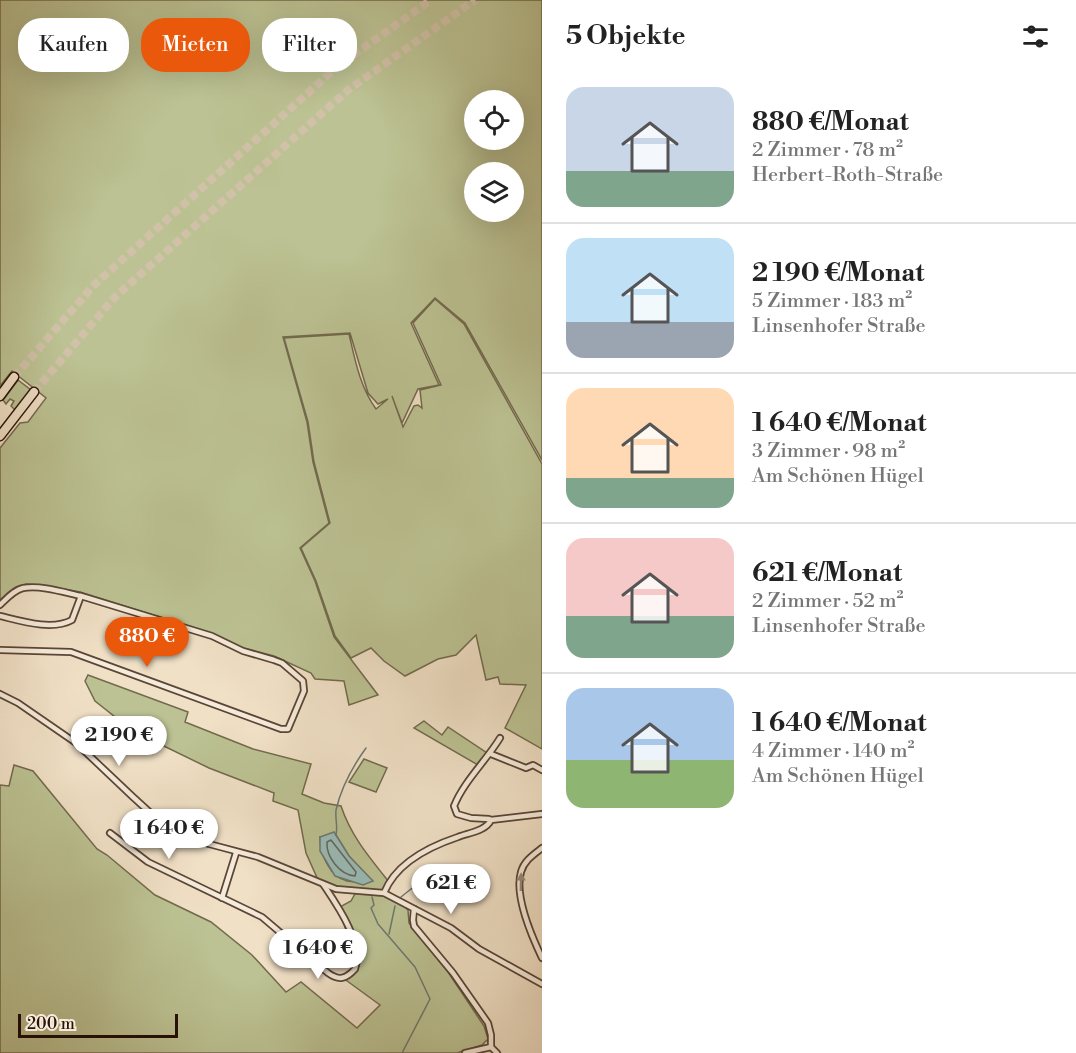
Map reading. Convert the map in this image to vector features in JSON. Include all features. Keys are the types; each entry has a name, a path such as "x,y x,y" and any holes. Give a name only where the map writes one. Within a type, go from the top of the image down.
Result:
{"highway":[{"path":"0,396 14,377"},
{"path":"0,436 34,392"}],"street":[{"path":"0,605 23,588 60,591 81,596 212,636 243,651 282,663 303,681 304,686 288,729 281,729 71,651 0,650"},
{"path":"0,616 28,623 66,623 72,620 81,596"},
{"path":"0,694 18,703 76,743 156,818 184,833 237,853 258,857 346,891 384,893 451,928 479,949 542,984"},
{"path":"500,738 464,788 454,806 457,814 491,820 539,814"},
{"path":"490,754 526,768 533,765 542,770"},
{"path":"384,893 395,874 413,858 454,838 484,828 491,820"},
{"path":"110,833 148,862 268,921 328,974 337,978 346,977 355,969 357,958 343,912 323,884"},
{"path":"542,848 524,865 520,874 520,882 527,919 542,958"},
{"path":"222,898 237,853"},
{"path":"414,909 414,926 453,973 488,1023 491,1047 497,1053"},
{"path":"465,1053 491,1047"}],"green space":[{"path":"0,0 542,0 542,460 465,323 435,298 411,323 439,385 418,389 402,423 392,396 403,427 414,406 418,405 422,408 420,390 441,385 413,323 435,299 464,324 542,464 542,749 505,728 526,685 500,684 498,677 486,680 476,635 456,655 438,659 405,676 371,648 351,658 335,636 316,581 301,548 330,523 314,462 308,422 284,338 349,334 362,382 376,409 388,399 378,404 368,393 350,333 283,337 307,422 313,462 329,523 300,548 315,581 334,637 378,695 349,705 344,681 315,679 311,673 274,656 240,647 211,633 80,592 26,584 16,588 0,600 0,448 20,423 28,422 46,398 12,371 0,386"},
{"path":"18,380 31,390 15,410 11,406 14,401 10,399 6,404 3,400"},
{"path":"88,675 188,712 185,722 253,749 311,764 302,794 324,803 341,806 355,837 389,882 385,893 408,910 409,923 448,972 484,1026 488,1039 482,1045 457,1053 0,1053 0,785 9,786 14,765 33,771 97,849 155,895 211,922 252,955 286,992 301,982 357,1028 380,1005 343,978 353,968 355,954 338,908 351,901 356,892 319,882 306,853 298,810 273,801 274,793 209,768 133,731 95,701 85,681","holes":["336,835 349,856 372,881 350,882 335,875 324,857 320,837"]},
{"path":"424,721 442,735 448,727 487,753 478,765 414,728"},
{"path":"364,759 387,768 376,792 349,782"}],"water":[{"path":"334,832 349,856 373,881 363,885 335,876 320,851 320,837"}],"waterway":[{"path":"336,835 336,810 341,794 366,748"},
{"path":"441,874 446,872"},
{"path":"401,897 430,878"},
{"path":"372,897 374,905 371,908 378,924 415,967 430,999 402,1053"},
{"path":"389,934 395,906"}],"tunnel":[{"path":"14,377 94,285 338,66 431,0"},
{"path":"34,392 114,298 348,90 475,0"}]}
